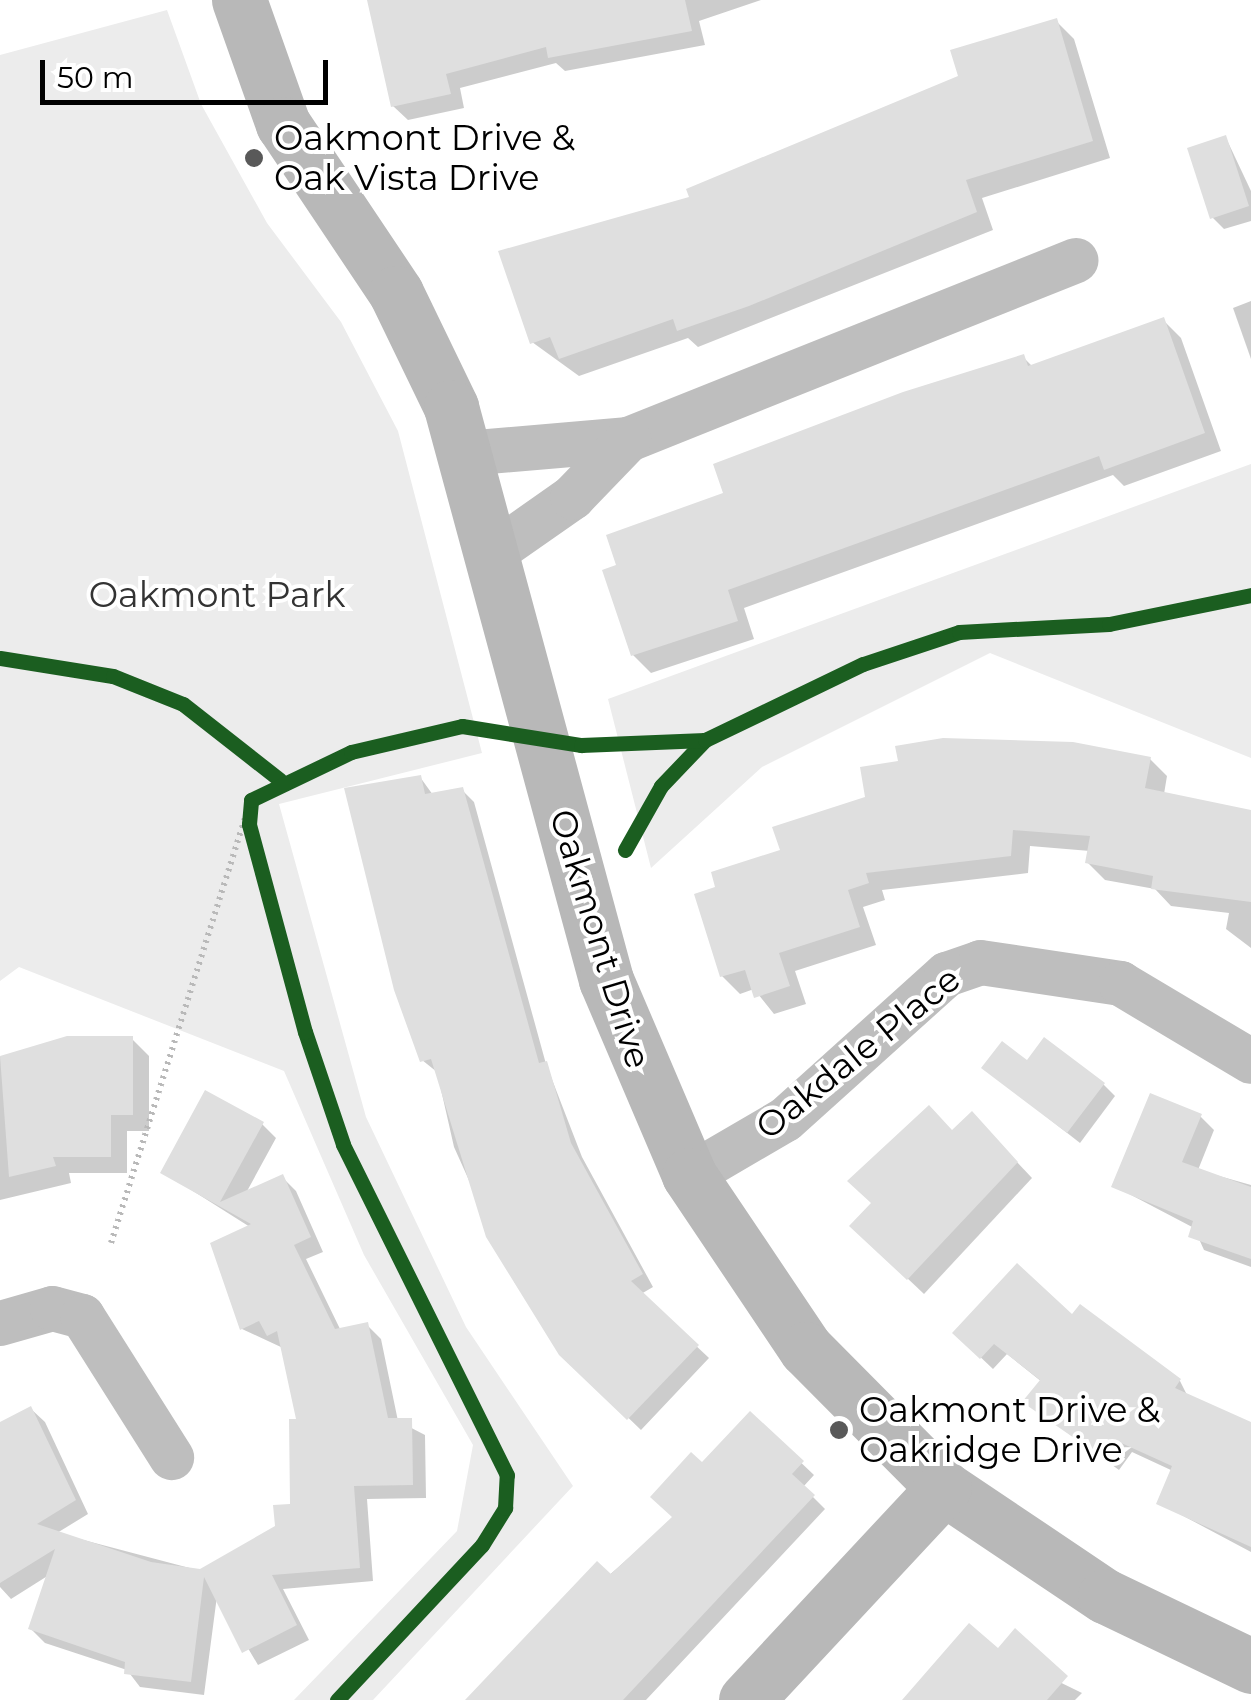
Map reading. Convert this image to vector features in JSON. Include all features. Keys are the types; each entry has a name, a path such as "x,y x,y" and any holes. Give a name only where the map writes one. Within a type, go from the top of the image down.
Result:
{"street":[{"name":"Oakmont Drive","path":"238,0 283,124 418,331 465,453 606,980 689,1175 806,1350 944,1488 1105,1596 1251,1666"},
{"path":"465,453 628,439 1076,260"},
{"path":"492,553 572,498 628,439"},
{"name":"Oakdale Place","path":"689,1175 785,1119 946,974 980,962 1120,984 1251,1061"},
{"path":"0,1324 52,1308 82,1316 171,1457"},
{"path":"746,1700 944,1488"}],"path":[{"path":"112,1243 251,800 270,784"},
{"path":"251,800 257,854"}],"green space":[{"name":"Oakmont Park","path":"167,10 201,104 267,223 341,322 398,431 482,753 279,804 366,1117 466,1327 573,1486 373,1700 294,1700 457,1531 473,1445 364,1255 284,1071 19,967 0,981 0,55"},
{"path":"1251,464 1251,758 990,653 762,767 651,868 608,699"}],"building":[{"path":"367,0 685,0 692,31 548,58 546,47 446,74 451,94 391,107"},
{"path":"1057,18 1093,141 966,180 977,212 749,306 677,331 673,319 559,359 550,337 530,344 498,251 689,197 686,189 958,76 950,50"},
{"path":"1226,135 1249,206 1210,219 1187,148"},
{"path":"1164,317 1205,433 1104,470 1099,456 728,590 738,621 631,656 602,570 616,565 606,535 723,493 713,464 903,392 1024,354 1028,366"},
{"path":"943,738 1073,742 1151,757 1145,788 1251,810 1251,902 1151,889 1153,876 1085,863 1090,836 1013,830 1011,856 866,873 869,883 848,890 860,927 779,953 790,986 754,998 745,970 720,977 694,894 715,887 711,872 780,850 772,827 865,797 860,767 898,761 895,746"},
{"path":"421,775 425,794 463,787 539,1063 547,1061 571,1143 643,1274 631,1281 699,1345 627,1420 559,1355 486,1237 431,1059 420,1062 394,990 344,788"},
{"path":"67,1036 133,1036 133,1115 111,1115 111,1157 53,1157 56,1166 9,1177 0,1056"},
{"path":"1044,1037 1105,1083 1067,1133 981,1068 1002,1041 1027,1060"},
{"path":"205,1090 264,1122 220,1202 283,1174 311,1237 294,1245 335,1329 368,1322 388,1418 412,1418 413,1485 354,1486 360,1568 272,1575 297,1625 242,1653 204,1577 191,1682 124,1674 125,1662 28,1629 55,1549 0,1583 0,1422 31,1406 76,1500 37,1524 151,1562 200,1569 275,1526 273,1505 290,1504 289,1419 296,1419 277,1331 267,1336 259,1321 240,1330 210,1243 251,1224 160,1173"},
{"path":"1150,1093 1202,1114 1182,1162 1251,1187 1251,1259 1188,1237 1193,1221 1111,1187"},
{"path":"929,1105 952,1130 972,1111 1018,1162 907,1280 849,1226 871,1203 847,1181"},
{"path":"1017,1263 1072,1314 1080,1304 1181,1379 1175,1388 1251,1422 1251,1547 1156,1504 1172,1466 1119,1442 1106,1460 1022,1402 1040,1380 994,1344 980,1359 952,1333"},
{"path":"750,1411 804,1461 792,1474 815,1495 623,1700 465,1700 597,1561 611,1574 672,1517 650,1497 691,1452 702,1462"},
{"path":"969,1623 998,1648 1015,1628 1068,1676 1047,1700 902,1700"}],"cycle path":[{"path":"337,1700 482,1545 505,1508 507,1475 343,1144 305,1032 249,824 251,800 351,752 462,726 581,745 705,740 863,664 959,632 1109,624 1251,595"},
{"path":"0,658 113,676 183,704 280,780"},
{"path":"625,850 661,786 705,740"}],"place":[{"name":"Oakmont Drive & Oak Vista Drive","path":"254,158"},
{"name":"Oakmont Drive & Oakridge Drive","path":"839,1430"}]}
